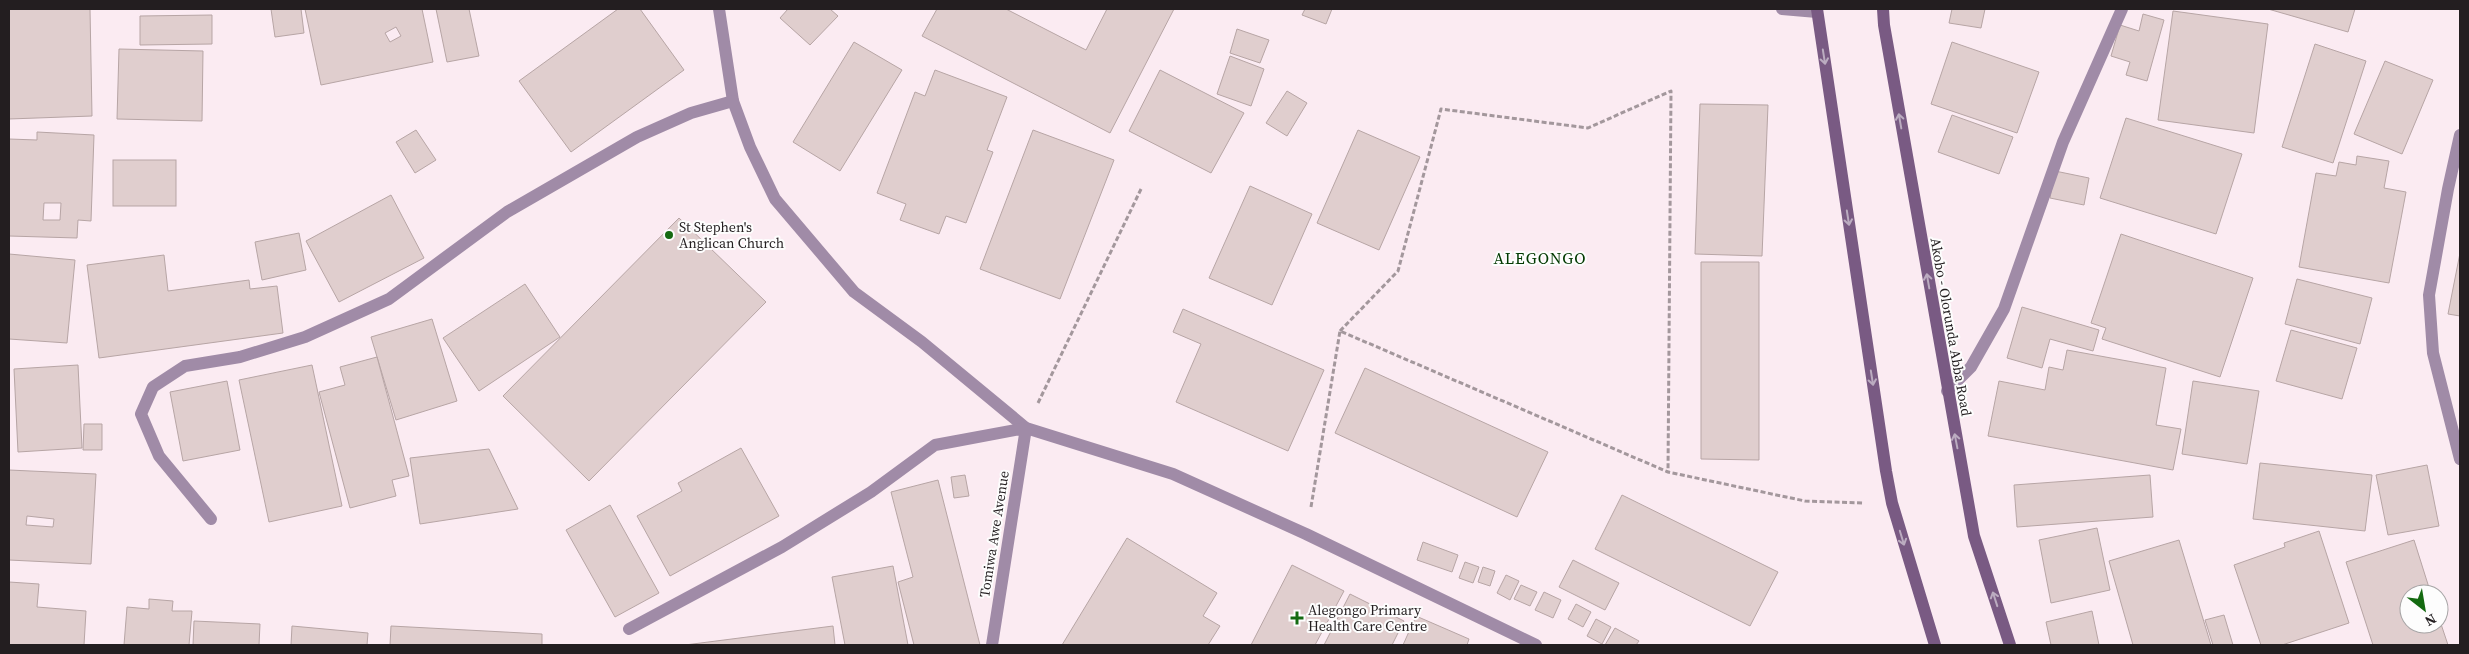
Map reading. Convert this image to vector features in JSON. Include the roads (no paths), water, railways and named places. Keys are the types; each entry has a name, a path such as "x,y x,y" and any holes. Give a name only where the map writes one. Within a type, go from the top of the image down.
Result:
{"main road":[{"name":"Akobo - Olorunda Abba Road","path":"1883,9 1947,391 1974,536 2010,645"},
{"path":"1817,10 1892,504 1934,645"}],"street":[{"path":"719,9 733,101 750,147 775,199 854,292 922,342 1026,428 1173,474 1306,534 1536,645"},
{"path":"1782,9 1817,10"},
{"path":"1947,391 1971,366 2004,309 2063,142 2122,9"},
{"path":"211,519 159,456 141,414 153,387 185,366 240,357 305,337 389,299 507,212 637,137 691,114 733,101"},
{"path":"2460,135 2448,189 2429,295 2433,353 2460,459"},
{"path":"630,629 782,547 871,492 935,445 1026,428"},
{"name":"Tomiwa Awe Avenue","path":"992,645 1026,428"}],"place":[{"name":"St Stephen's Anglican Church","path":"669,235"},
{"name":"Alegongo Primary Health Care Centre","path":"1297,618"}],"district":[{"name":"ALEGONGO","path":"1540,258"}]}
